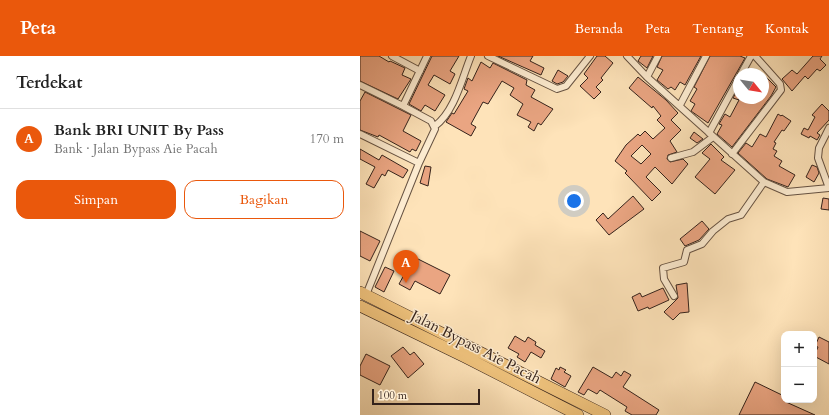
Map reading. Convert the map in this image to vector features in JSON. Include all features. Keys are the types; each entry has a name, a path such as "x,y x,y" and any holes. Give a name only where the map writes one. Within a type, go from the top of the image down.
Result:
{"highway":[{"path":"363,293 605,415"},
{"name":"Jalan Bypass Aie Pacah","path":"360,306 465,357 578,415"}],"street":[{"path":"392,56 420,71"},
{"path":"403,106 427,56"},
{"path":"363,293 435,126 441,120 455,97 471,56"},
{"path":"488,56 558,89 566,86 590,56"},
{"path":"627,56 647,77 680,105 764,182 787,192 829,188 818,158 818,148 829,128"},
{"path":"647,77 658,56"},
{"path":"680,105 706,56"},
{"path":"744,68 751,56"},
{"path":"732,154 781,90 780,84 755,56"},
{"path":"360,85 431,120 435,126"},
{"path":"672,158 693,152 711,135 733,90"},
{"path":"360,134 419,163"},
{"path":"674,296 664,279 663,268 684,262 687,250 702,244 713,230 728,219 741,215 764,182"}],"building":[{"path":"360,56 379,56 389,62 390,61 405,68 402,75 411,79 398,99 360,81"},
{"path":"432,56 459,56 450,71 455,74 450,84 434,75 428,85 445,95 435,111 425,105 421,111 409,104"},
{"path":"498,56 533,56 530,61 544,68 541,75"},
{"path":"597,56 605,56 613,63 601,78 603,80 596,87 601,92 594,99 580,86 588,78 584,74"},
{"path":"641,56 653,56 647,68 638,61"},
{"path":"662,56 701,56 685,85 680,82 675,90 671,87 668,89 657,80 663,70 657,67"},
{"path":"710,56 740,56 745,58 739,68 733,68 733,79 708,123 691,111 695,104 690,101 697,89 694,87"},
{"path":"813,56 822,56 820,59 826,65 820,71 817,69 808,79 805,76 792,91 782,79 792,70 797,74"},
{"path":"481,62 490,68 493,63 527,80 526,85 535,90 531,97 553,109 541,125 538,123 534,131 528,127 531,122 517,115 523,104 510,95 514,88 502,81 488,104 483,102 471,124 476,127 471,136 446,122 452,113 454,114 468,91 464,89 468,78 472,81"},
{"path":"558,70 568,76 563,82 557,84 552,81"},
{"path":"638,77 666,100 678,113 671,120 681,130 670,141 677,152 668,155 667,159 670,162 683,159 688,164 672,184 655,167 646,177 661,192 652,201 625,173 627,171 615,161 626,145 638,134 640,136 645,131 653,139 665,128 657,120 661,116 653,106 652,108 629,88","holes":["642,145 651,154 641,164 631,156"]},
{"path":"769,80 776,87 769,99"},
{"path":"365,92 411,115 403,131 421,141 416,151 412,149 410,152 379,135 378,137 360,130 360,101"},
{"path":"737,104 765,104 732,147 717,134 722,125 719,124 725,114 730,117"},
{"path":"822,104 829,111 829,120 817,133 820,135 817,140 810,136 809,138 801,134 804,128 808,130 815,117 812,115"},
{"path":"778,114 791,121 784,131 782,130 774,142 776,143 773,149 777,151 774,156 782,161 779,166 795,175 788,187 767,179 738,153 746,143 752,147 760,134 766,137"},
{"path":"694,132 703,139 697,143 690,138"},
{"path":"711,144 724,157 721,160 735,170 715,194 695,177 710,159 702,153"},
{"path":"360,149 379,160 382,155 408,170 403,178 388,170 385,176 382,174 374,188 366,184 375,167 360,159"},
{"path":"812,165 817,167 819,173 814,182 806,177"},
{"path":"425,166 431,167 428,186 420,183"},
{"path":"633,196 644,209 609,235 596,220 603,213 608,219"},
{"path":"823,198 829,199 829,210 821,209"},
{"path":"702,221 709,229 699,240 685,246 680,239"},
{"path":"360,231 380,241 370,261 360,256"},
{"path":"414,257 450,275 440,294 415,281 410,290 399,284"},
{"path":"385,267 394,271 384,292 375,287"},
{"path":"687,283 689,312 680,313 673,320 664,312 678,298 676,285"},
{"path":"663,288 669,300 649,309 648,307 638,311 632,297 640,293 642,297"},
{"path":"515,336 525,342 528,337 536,342 535,345 545,351 541,358 531,352 525,362 517,357 519,354 508,348"},
{"path":"819,337 829,342 829,364 817,358 817,342"},
{"path":"403,347 410,355 414,352 424,364 408,378 391,356"},
{"path":"366,354 390,366 380,385 360,375 360,366"},
{"path":"560,367 566,370 564,372 571,376 565,387 551,379 556,368 559,370"},
{"path":"593,367 612,378 616,372 621,376 624,371 631,375 623,387 659,410 656,415 632,415 625,411 627,407 600,390 597,394 588,389 584,395 578,392"},
{"path":"755,382 781,395 781,403 788,403 815,415 739,415"}],"place":[{"name":"Bank BRI UNIT By Pass","path":"406,283"}]}
